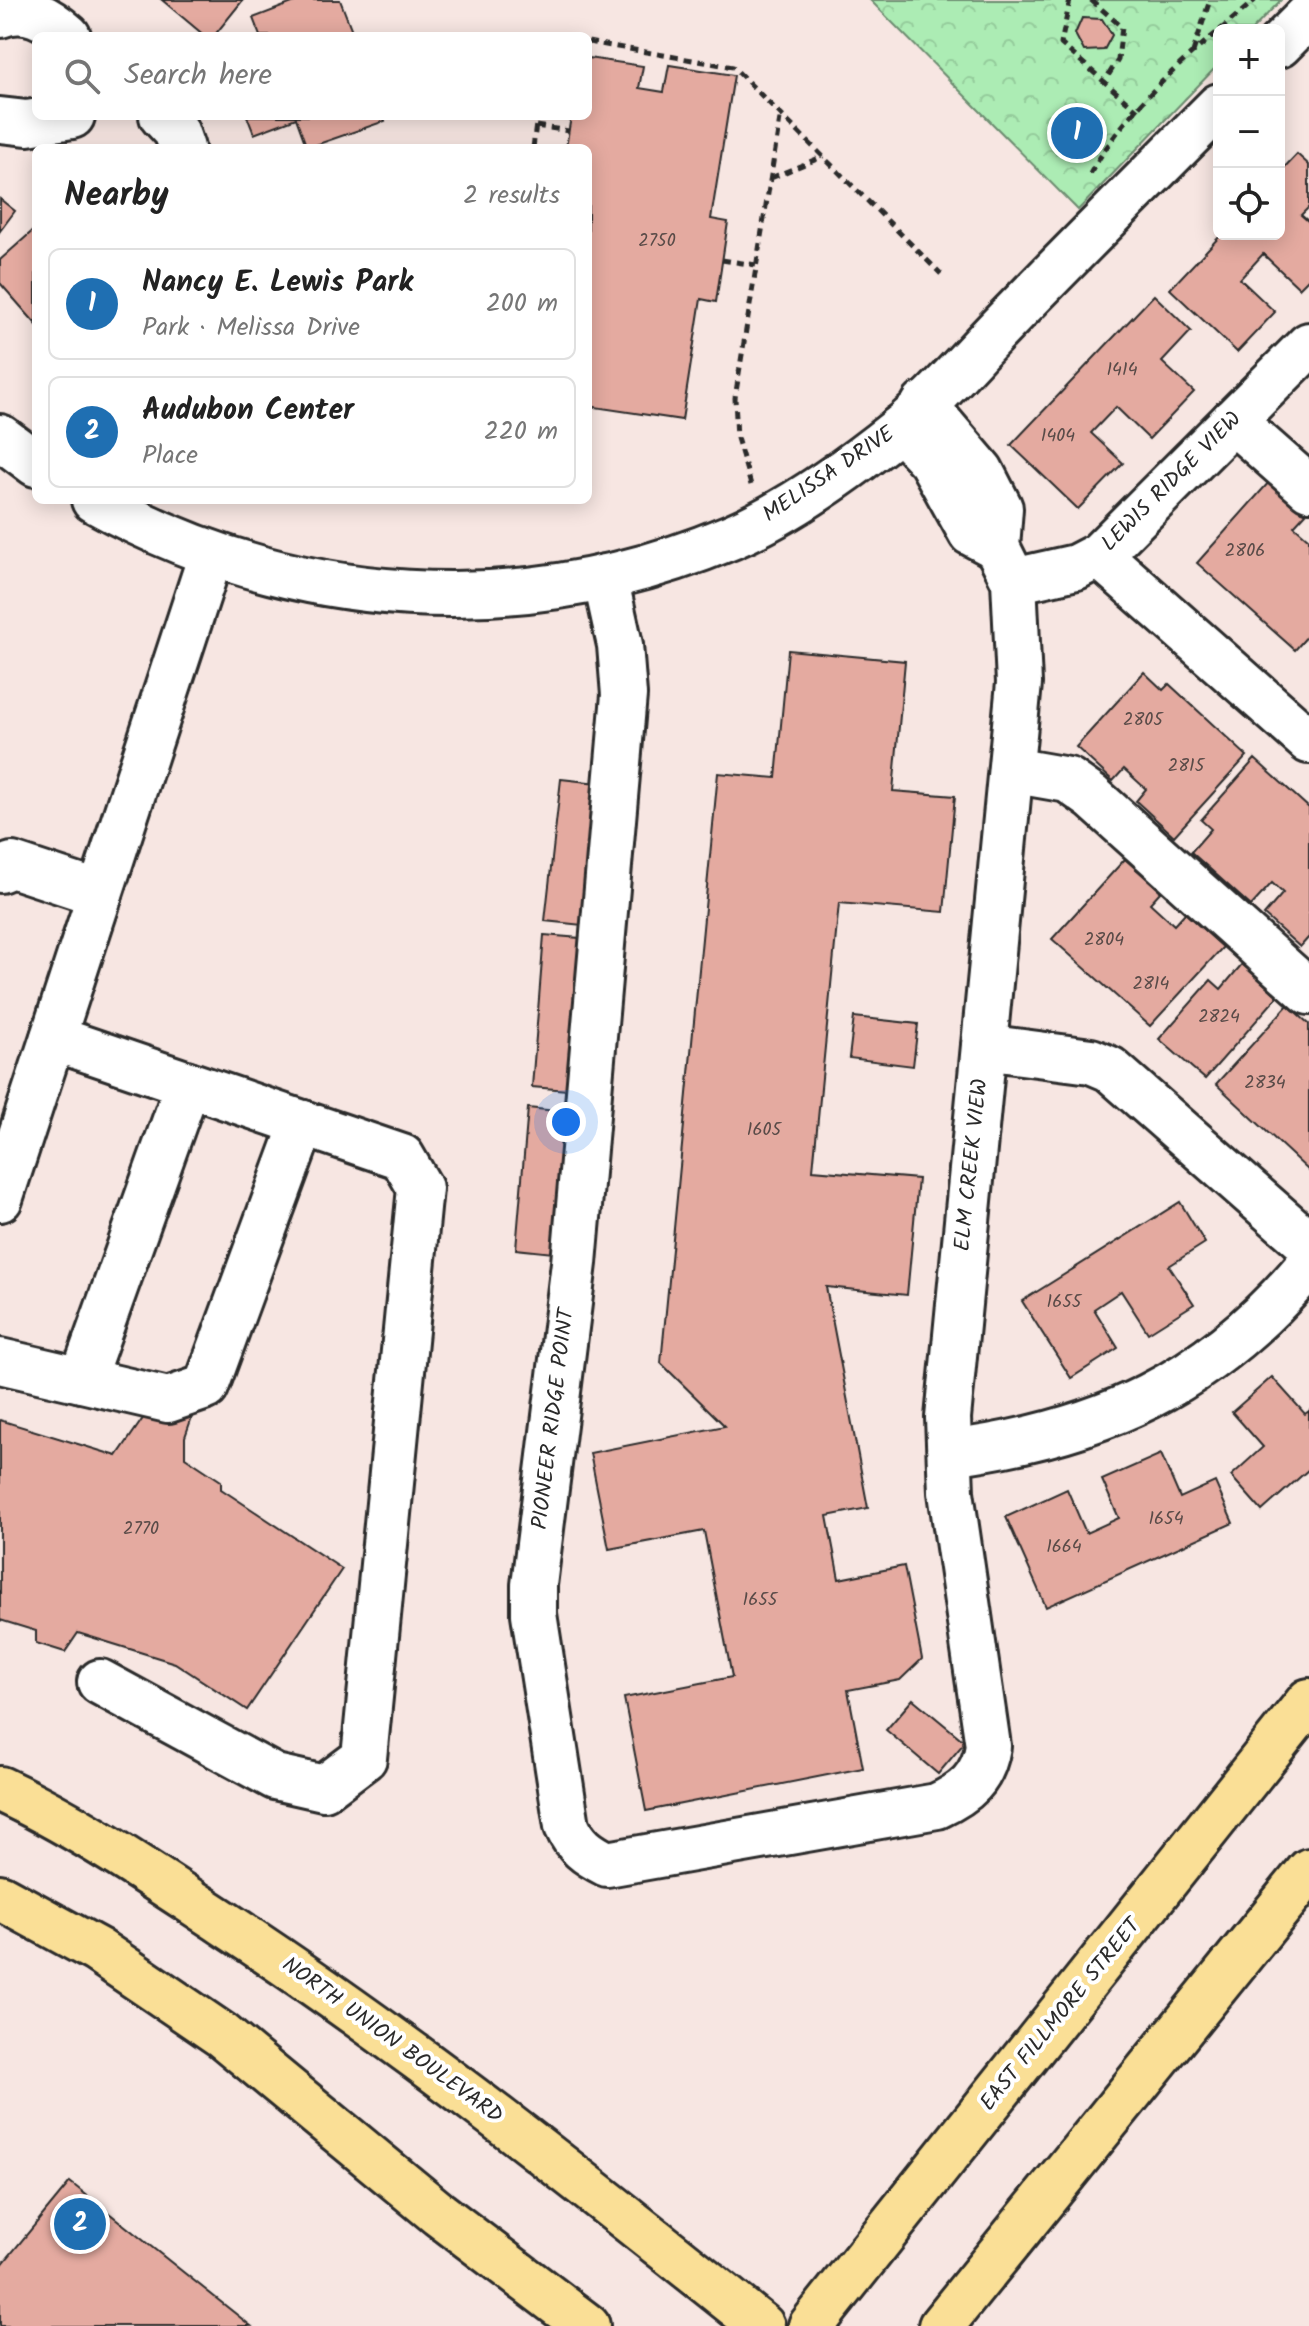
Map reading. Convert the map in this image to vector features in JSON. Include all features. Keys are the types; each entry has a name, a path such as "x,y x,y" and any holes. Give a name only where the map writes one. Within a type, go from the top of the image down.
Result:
{"main road":[{"name":"EAST FILLMORE STREET","path":"811,2326 1309,1701"},
{"name":"NORTH UNION BOULEVARD","path":"0,1789 149,1874 298,1971 509,2125 762,2326"},
{"path":"941,2326 1309,1871"},
{"path":"0,1897 97,1950 222,2035 439,2214 587,2326"}],"street":[{"path":"0,15 23,11 46,18 63,32"},
{"path":"1285,39 1309,15"},
{"name":"MELISSA DRIVE","path":"101,504 151,532 211,555 297,579 401,593 481,595 560,587 653,567 734,536 802,498 912,416 1213,112"},
{"path":"0,120 27,123 46,120"},
{"path":"166,120 176,131 181,144"},
{"name":"LEWIS RIDGE VIEW","path":"1006,564 1076,567 1099,555 1309,345"},
{"name":"ELM CREEK VIEW","path":"912,416 981,471 1000,508 1019,683 948,1418 951,1492 988,1746 985,1765 974,1783"},
{"path":"1233,421 1309,488"},
{"path":"0,437 32,461"},
{"path":"0,1199 211,555"},
{"path":"1099,555 1309,741"},
{"name":"PIONEER RIDGE POINT","path":"605,577 620,645 624,695 574,1263 534,1585 534,1614 567,1826 575,1843 588,1855 607,1864 937,1806 959,1796 974,1783"},
{"path":"1011,770 1068,780 1092,797 1309,992"},
{"path":"0,870 12,865 100,894"},
{"path":"53,1038 402,1157 420,1188 364,1758 324,1788 275,1777 100,1682"},
{"path":"984,1047 1091,1061 1110,1069 1309,1244"},
{"path":"82,1380 188,1084"},
{"path":"0,1361 168,1400 206,1387 303,1123"},
{"path":"950,1453 1019,1444 1086,1425 1148,1400 1246,1331 1309,1265"}],"path":[{"path":"1070,0 1061,44 1138,111"},
{"path":"1091,0 1122,27 1118,60 1104,82"},
{"path":"1193,52 1210,0"},
{"path":"1226,24 1255,0"},
{"path":"1085,183 1104,148 1193,52 1213,35"},
{"path":"592,43 733,67 941,274"},
{"path":"752,486 737,438 735,398 781,113"},
{"path":"534,144 537,120"},
{"path":"536,126 569,131"},
{"path":"1082,130 1104,148"},
{"path":"770,178 824,156"},
{"path":"722,260 756,265"},
{"path":"738,492 765,478"}],"green space":[{"path":"870,0 1281,0 1258,24 1213,24 1213,70 1078,210"}],"building":[{"path":"162,0 243,0 217,32 200,32"},
{"path":"300,0 340,0 352,32 258,32 253,18"},
{"path":"1082,18 1102,19 1112,35 1104,50 1084,51 1075,34"},
{"path":"592,59 643,66 639,88 664,92 669,65 734,75 711,219 728,222 716,302 701,299 682,420 592,407 592,144 567,144 570,120 592,120"},
{"path":"249,120 291,120 254,134"},
{"path":"297,120 385,121 319,144 306,144"},
{"path":"1297,154 1309,165 1309,207 1301,215 1309,222 1309,278 1299,288 1263,254 1240,279 1275,312 1237,352 1170,289 1216,240 1285,240 1285,167"},
{"path":"0,199 15,211 0,231"},
{"path":"32,232 32,319 0,283 0,260"},
{"path":"1154,295 1191,331 1162,362 1194,392 1149,439 1116,407 1091,433 1123,463 1078,509 1011,445"},
{"path":"1270,481 1306,513 1294,526 1309,539 1309,634 1295,650 1197,563"},
{"path":"788,650 905,661 893,791 955,796 944,912 839,903 813,1170 918,1179 907,1295 826,1287 868,1508 827,1516 839,1579 904,1566 922,1659 900,1680 848,1690 863,1768 646,1811 624,1698 732,1677 704,1531 609,1549 590,1453 725,1426 661,1363 718,773 776,778"},
{"path":"1144,672 1163,690 1169,684 1247,756 1174,836 1136,801 1146,789 1124,769 1113,781 1076,747"},
{"path":"1255,759 1309,808 1309,937 1300,947 1264,915 1283,893 1272,883 1251,906 1191,852 1211,829 1201,820"},
{"path":"561,779 597,783 582,925 545,921"},
{"path":"1125,859 1161,891 1150,903 1174,925 1185,913 1223,947 1150,1026 1052,939"},
{"path":"544,935 580,938 567,1090 532,1087"},
{"path":"1242,964 1278,996 1205,1079 1159,1039 1211,980 1221,989"},
{"path":"1288,1005 1309,1024 1309,1171 1216,1084"},
{"path":"854,1017 918,1024 913,1066 849,1058"},
{"path":"528,1108 565,1112 553,1253 516,1249"},
{"path":"1180,1202 1205,1243 1169,1266 1194,1304 1148,1333 1121,1291 1094,1309 1118,1348 1071,1378 1022,1301"},
{"path":"1272,1377 1305,1414 1309,1411 1309,1469 1262,1511 1231,1476 1263,1447 1232,1412"},
{"path":"146,1414 193,1414 185,1437 185,1457 221,1481 221,1489 342,1569 247,1710 175,1663 78,1633 65,1652 36,1643 36,1631 0,1620 0,1420 117,1456"},
{"path":"1161,1454 1180,1498 1215,1482 1233,1523 1046,1607 1006,1517 1067,1489 1086,1533 1119,1518 1102,1480"},
{"path":"913,1699 965,1742 938,1774 886,1730"},
{"path":"70,2182 251,2326 0,2326 0,2267"}],"place":[{"name":"Nancy E. Lewis Park","path":"1077,133"},
{"name":"Audubon Center","path":"80,2224"}]}
